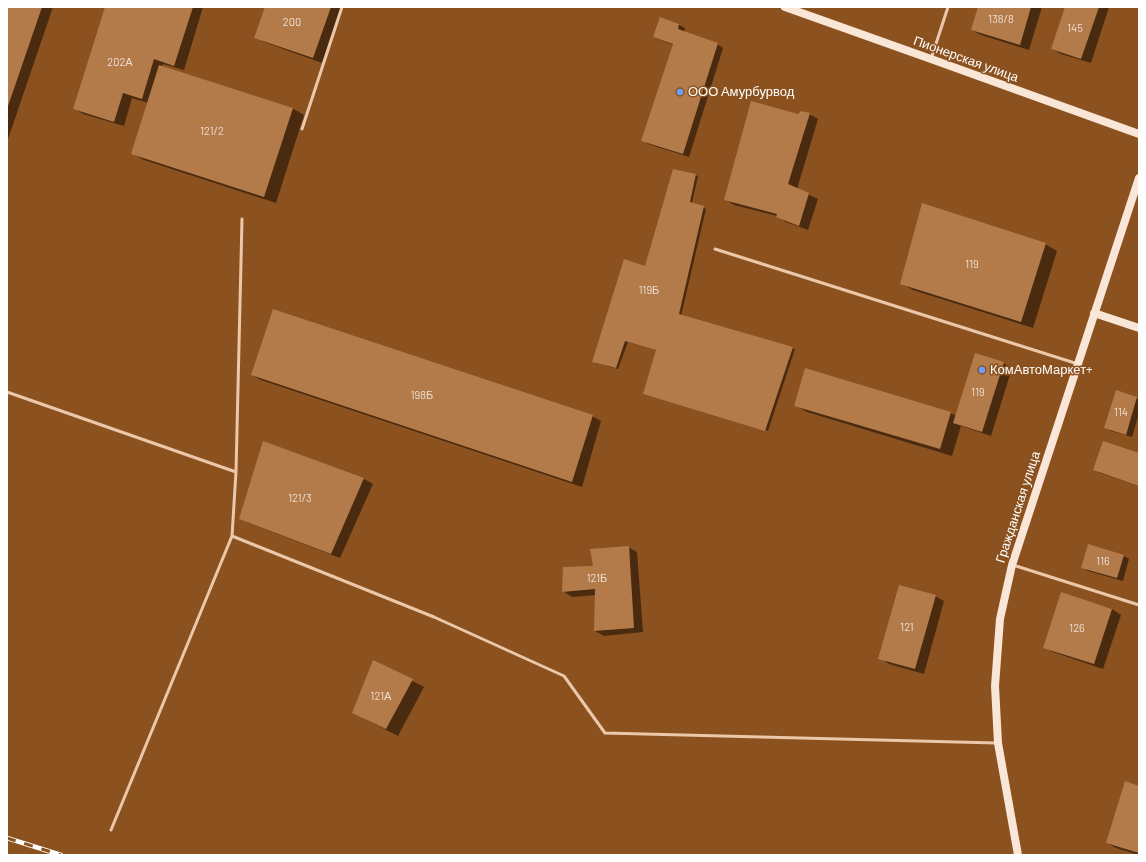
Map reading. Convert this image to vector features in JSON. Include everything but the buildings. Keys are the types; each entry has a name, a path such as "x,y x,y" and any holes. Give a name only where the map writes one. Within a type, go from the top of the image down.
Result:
{"street":[{"name":"Пионерская улица","path":"785,7 931,58 1139,134"},
{"name":"Гражданская улица","path":"1018,855 998,743 995,686 1000,619 1012,565 1139,178"},
{"path":"1094,314 1139,328"}],"lane":[{"path":"302,129 342,7"},
{"path":"931,58 948,7"},
{"path":"111,830 232,536 236,472 242,219"},
{"path":"715,249 1078,364"},
{"path":"7,392 236,472"},
{"path":"232,536 434,617 564,676 605,733 998,743"},
{"path":"1012,565 1139,605"}],"railway":[{"path":"7,838 61,855"}],"place":[{"name":"ООО Амурбурвод","path":"680,92"},
{"name":"КомАвтоМаркет+","path":"982,370"}]}
